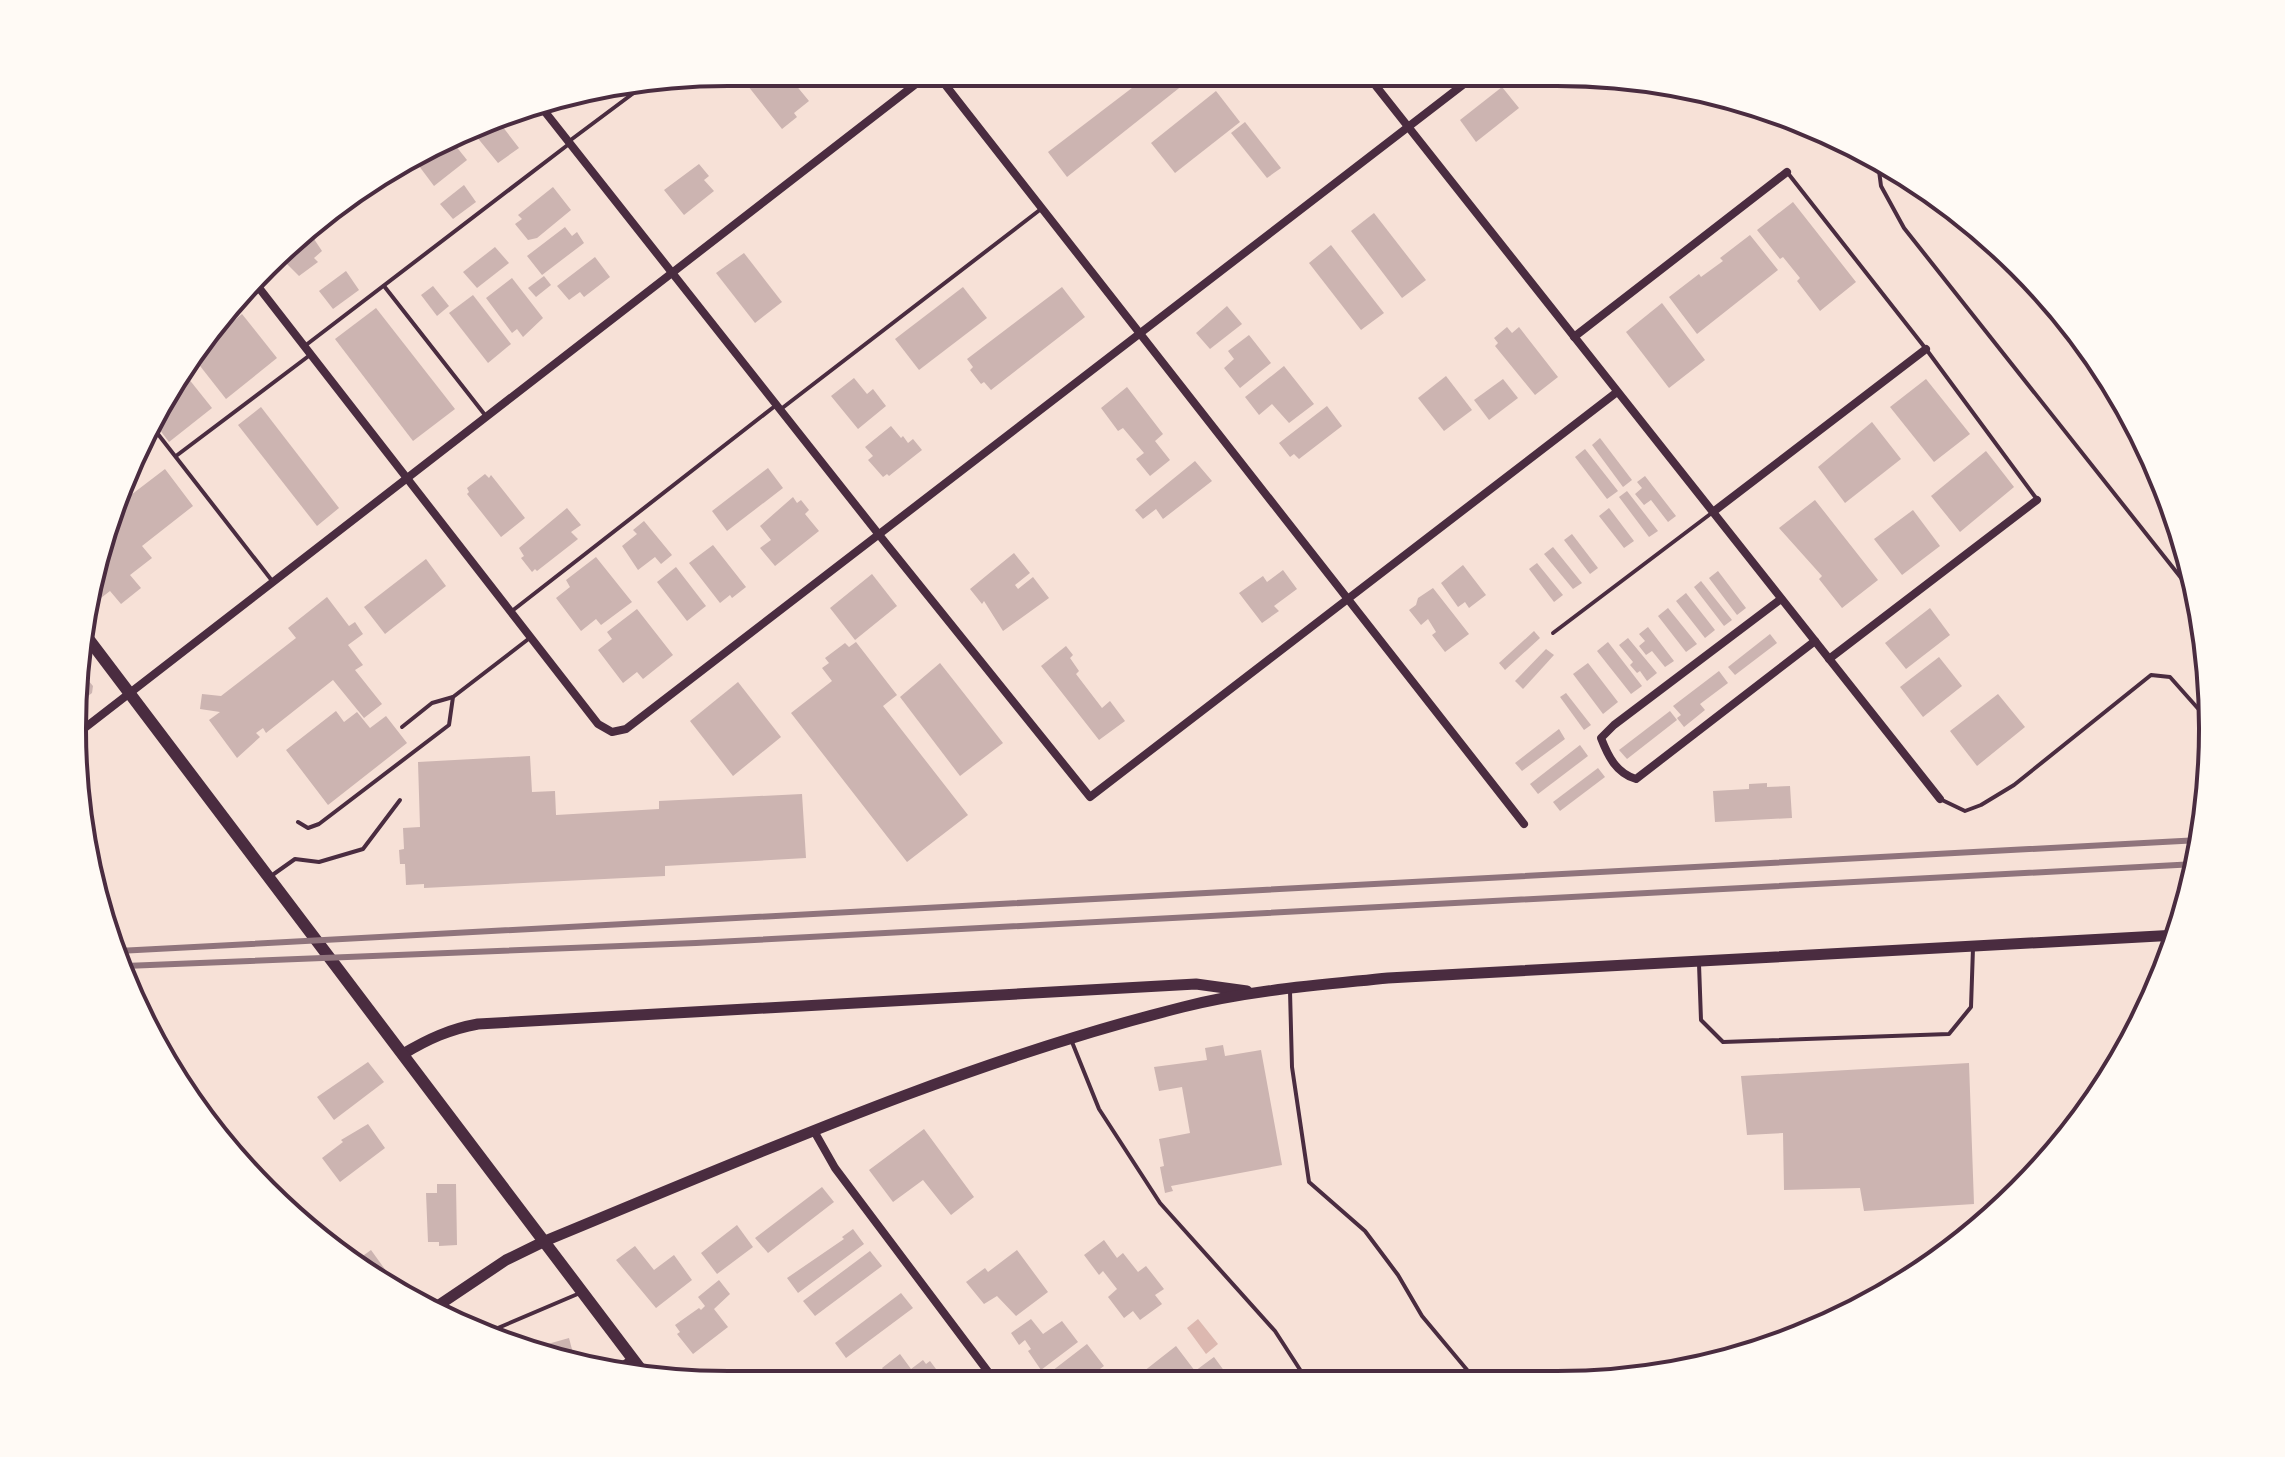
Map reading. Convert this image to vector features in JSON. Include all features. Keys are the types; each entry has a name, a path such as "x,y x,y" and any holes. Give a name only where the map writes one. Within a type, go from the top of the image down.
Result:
{"main road":[{"path":"91,643 637,1365"}],"street":[{"path":"86,727 916,86"},
{"path":"943,86 1524,824"},
{"path":"1376,86 1940,799"},
{"path":"260,289 598,724 612,732 626,729 880,536 1461,86"},
{"path":"546,113 1090,797 1617,392"},
{"path":"1574,337 1787,172"},
{"path":"1713,512 1926,349"},
{"path":"1829,659 2037,500"},
{"path":"1781,599 1601,738 1608,755 1623,775 1636,779 1815,641"},
{"path":"441,1303 506,1260 545,1241 814,1131 974,1070 1186,1006 1290,988 1430,975 2165,936"},
{"path":"403,1054 428,1038 478,1024 1196,984 1260,993"},
{"path":"814,1131 835,1168 987,1371"}],"lane":[{"path":"176,456 384,286 634,93"},
{"path":"1787,172 1926,349 2037,500"},
{"path":"1879,173 1881,186 1904,228 2181,578"},
{"path":"512,611 1041,209"},
{"path":"384,286 486,417"},
{"path":"158,434 273,582"},
{"path":"1553,633 1713,512"},
{"path":"402,727 432,703 453,697 532,637"},
{"path":"1940,799 1965,811 1981,805 2014,785 2151,675 2170,677 2199,709"},
{"path":"298,822 308,828 319,824 449,725 453,697"},
{"path":"269,877 295,859 319,862 363,849 400,800"},
{"path":"1698,960 1701,1020 1723,1042 1949,1034 1971,1007 1973,946"},
{"path":"1290,988 1292,1067 1309,1182 1365,1231 1398,1275 1422,1316 1468,1371"},
{"path":"1071,1039 1099,1109 1160,1203 1275,1331 1301,1371"},
{"path":"498,1328 582,1292"},
{"path":"623,1362 631,1357"}],"shaded area":[{"path":"1198,1319 1218,1344 1206,1354 1187,1328"}],"building":[{"path":"748,86 797,86 809,101 794,113 797,117 782,129"},
{"path":"1135,86 1182,86 1067,177 1048,152"},
{"path":"1502,87 1519,108 1476,142 1460,120"},
{"path":"1216,91 1240,122 1175,173 1151,143"},
{"path":"1245,122 1281,168 1267,178 1231,133"},
{"path":"503,127 519,148 498,163 477,138"},
{"path":"456,147 467,160 434,186 419,166"},
{"path":"699,164 709,176 704,180 714,191 684,215 664,190"},
{"path":"464,185 476,202 453,219 440,204"},
{"path":"553,187 571,210 537,238 528,240 515,224 522,219 518,215"},
{"path":"1793,202 1856,282 1820,311 1797,281 1800,278 1757,230"},
{"path":"1374,213 1426,280 1402,298 1351,231"},
{"path":"565,227 572,236 577,232 584,243 542,275 527,256"},
{"path":"1750,235 1778,270 1697,334 1669,297 1699,274 1701,277 1723,261 1720,258"},
{"path":"313,238 322,251 314,258 318,262 299,276 286,263"},
{"path":"1331,245 1384,313 1361,330 1309,263"},
{"path":"495,247 509,263 477,288 463,272"},
{"path":"744,253 782,302 755,323 716,273"},
{"path":"595,257 610,277 584,297 580,292 569,300 557,286"},
{"path":"346,271 359,290 333,309 319,291"},
{"path":"544,276 551,285 536,297 528,288"},
{"path":"512,278 543,318 523,337 517,329 512,333 486,298"},
{"path":"433,286 449,306 437,316 421,295"},
{"path":"963,287 987,318 919,370 895,339"},
{"path":"1062,287 1085,317 991,390 984,382 981,384 970,370 973,367 967,359"},
{"path":"473,295 511,344 488,363 449,313"},
{"path":"1662,303 1705,360 1669,388 1626,332"},
{"path":"1227,306 1242,324 1210,349 1196,333"},
{"path":"376,308 455,409 413,441 335,339"},
{"path":"242,314 277,358 226,399 199,365 230,324"},
{"path":"1507,327 1512,333 1519,327 1558,377 1535,395 1495,346 1498,343 1494,338"},
{"path":"1249,335 1271,363 1240,388 1224,368 1234,359 1228,351"},
{"path":"1284,366 1314,404 1289,423 1272,404 1259,415 1245,397"},
{"path":"1446,376 1472,410 1444,431 1418,398"},
{"path":"854,378 867,394 873,389 886,406 858,429 831,396"},
{"path":"1503,379 1518,398 1489,420 1474,400"},
{"path":"1926,379 1970,434 1934,462 1890,407"},
{"path":"189,380 212,408 169,442 160,430"},
{"path":"1127,387 1163,434 1155,441 1170,460 1150,476 1136,459 1144,453 1123,428 1118,431 1101,408"},
{"path":"1327,406 1342,426 1299,459 1294,454 1290,457 1279,443"},
{"path":"261,407 339,508 317,526 238,425"},
{"path":"1872,422 1901,459 1845,503 1818,467"},
{"path":"891,426 901,438 903,436 908,443 913,439 922,450 889,476 883,477 868,460 873,456 865,447"},
{"path":"1600,438 1632,480 1623,487 1592,445"},
{"path":"1585,449 1618,491 1607,499 1575,457"},
{"path":"1986,451 2014,487 1960,532 1931,496"},
{"path":"1195,461 1212,481 1163,519 1156,509 1143,519 1135,510"},
{"path":"768,468 783,488 727,531 712,511"},
{"path":"165,469 193,506 142,546 152,558 130,575 141,588 121,604 110,591 99,600 130,496"},
{"path":"485,474 489,478 491,475 525,518 501,537 467,494 467,488"},
{"path":"1645,476 1676,516 1668,522 1651,500 1644,505 1635,494 1642,488 1637,482"},
{"path":"1627,491 1658,531 1649,537 1619,497"},
{"path":"793,497 797,503 801,500 809,510 805,514 819,531 775,566 760,548 771,540 760,526"},
{"path":"1815,500 1878,580 1842,608 1819,579 1822,576 1779,528"},
{"path":"567,508 581,525 571,532 578,539 532,572 521,558 524,556 519,548"},
{"path":"1609,508 1634,541 1624,548 1599,516"},
{"path":"1913,510 1940,546 1902,575 1874,539"},
{"path":"644,521 672,555 661,564 655,557 638,570 622,546 637,534 633,530"},
{"path":"1572,534 1598,568 1590,574 1564,540"},
{"path":"713,545 746,587 720,603 689,563"},
{"path":"1553,547 1582,583 1573,589 1544,554"},
{"path":"1014,553 1030,573 1015,585 1018,589 1033,577 1049,598 1003,631 984,601 982,604 970,589"},
{"path":"596,557 632,602 601,625 596,619 581,631 556,598 570,587 566,580"},
{"path":"426,559 446,586 385,634 364,607"},
{"path":"1537,563 1563,595 1554,602 1529,569"},
{"path":"1463,565 1486,595 1469,608 1465,602 1458,607 1441,583"},
{"path":"676,567 706,606 687,621 657,582"},
{"path":"1283,570 1297,589 1274,606 1279,611 1262,623 1239,593 1263,576 1267,582"},
{"path":"1718,571 1746,608 1737,615 1709,578"},
{"path":"872,574 897,606 855,640 830,608"},
{"path":"1701,581 1732,620 1724,626 1694,587"},
{"path":"1433,588 1469,634 1445,652 1432,635 1436,632 1428,619 1421,625 1409,610 1416,605 1418,598"},
{"path":"1686,593 1715,630 1705,638 1676,601"},
{"path":"327,597 349,626 355,622 363,634 348,645 363,665 355,670 382,704 364,718 333,680 266,733 263,728 256,733 260,737 237,758 209,720 220,712 200,709 202,694 221,696 296,638 288,628"},
{"path":"1668,608 1697,644 1686,652 1658,616"},
{"path":"1930,608 1950,635 1906,669 1885,643"},
{"path":"637,609 673,655 643,679 637,672 623,683 598,650 612,639 607,632"},
{"path":"1648,627 1674,661 1665,667 1652,651 1646,655 1639,646 1645,641 1639,634"},
{"path":"1534,631 1540,638 1505,670 1499,663"},
{"path":"1770,634 1777,643 1735,675 1728,667"},
{"path":"1628,638 1657,673 1647,681 1640,671 1637,673 1630,665 1633,662 1619,645"},
{"path":"856,642 897,695 883,706 968,815 907,862 791,713 832,681 822,668 829,663 825,658 845,643 849,647"},
{"path":"1608,642 1642,686 1631,694 1597,651"},
{"path":"1066,646 1079,671 1076,674 1102,708 1110,701 1125,721 1099,740 1041,666"},
{"path":"1546,649 1554,655 1523,689 1515,681"},
{"path":"1939,657 1962,686 1923,717 1900,687"},
{"path":"940,663 1003,743 960,776 900,697"},
{"path":"1588,663 1618,702 1603,714 1573,674"},
{"path":"1719,671 1728,683 1700,704 1705,710 1684,727 1677,718 1681,715 1673,706"},
{"path":"88,680 93,686 92,693 87,697"},
{"path":"738,682 781,737 733,776 690,721"},
{"path":"1566,693 1591,725 1584,730 1560,697"},
{"path":"1998,694 2025,727 1977,766 1950,731"},
{"path":"336,711 344,722 357,712 370,728 386,716 407,743 328,805 286,750"},
{"path":"1670,711 1677,720 1627,759 1619,750"},
{"path":"1559,729 1565,739 1522,771 1515,763"},
{"path":"1580,745 1588,756 1538,794 1530,784"},
{"path":"530,756 532,792 555,791 556,815 659,809 659,801 802,794 806,858 665,866 665,876 424,888 424,884 406,885 405,864 400,864 399,850 404,849 403,828 420,827 418,762"},
{"path":"1598,768 1605,777 1560,811 1553,802"},
{"path":"1767,783 1767,787 1790,786 1792,818 1715,822 1713,791 1749,789 1749,784"},
{"path":"1223,1045 1225,1056 1261,1050 1282,1165 1171,1186 1173,1191 1165,1193 1159,1139 1190,1133 1182,1087 1159,1091 1154,1067 1207,1060 1205,1048"},
{"path":"368,1062 384,1082 334,1120 317,1097"},
{"path":"1969,1063 1974,1204 1864,1211 1860,1188 1784,1190 1783,1133 1747,1135 1741,1076"},
{"path":"368,1124 385,1148 340,1182 322,1158 343,1142 341,1140"},
{"path":"924,1129 974,1197 951,1215 923,1180 893,1202 869,1170"},
{"path":"437,1184 456,1184 457,1245 439,1246 439,1242 428,1242 426,1193 437,1193"},
{"path":"822,1187 834,1202 768,1253 755,1238"},
{"path":"737,1225 753,1247 717,1274 701,1253"},
{"path":"853,1229 864,1244 798,1293 787,1278 844,1239 842,1237"},
{"path":"1104,1240 1117,1258 1123,1253 1138,1272 1146,1266 1164,1289 1155,1295 1162,1304 1140,1320 1133,1311 1124,1318 1108,1297 1117,1289 1103,1271 1099,1275 1084,1255"},
{"path":"635,1246 654,1270 674,1255 692,1280 656,1308 616,1260"},
{"path":"371,1250 387,1273 372,1263 362,1256"},
{"path":"1017,1250 1048,1292 1016,1316 997,1296 984,1304 966,1282 985,1268 988,1272"},
{"path":"870,1251 882,1266 815,1316 803,1301"},
{"path":"719,1280 730,1294 714,1309 728,1327 693,1354 677,1334 680,1332 675,1325 705,1306 698,1297"},
{"path":"901,1293 913,1308 846,1358 835,1343"},
{"path":"1031,1319 1043,1334 1062,1321 1078,1342 1041,1370 1028,1351 1031,1349 1025,1340 1019,1345 1011,1333"},
{"path":"569,1338 573,1352 562,1349 546,1344"},
{"path":"1087,1344 1104,1366 1097,1371 1052,1371"},
{"path":"1176,1346 1195,1371 1144,1371"},
{"path":"900,1354 911,1369 923,1360 926,1364 930,1361 938,1371 884,1371 882,1368"},
{"path":"1214,1357 1224,1371 1195,1371"}],"railway":[{"path":"126,951 2189,841"},
{"path":"132,966 696,943 2184,865"}]}
